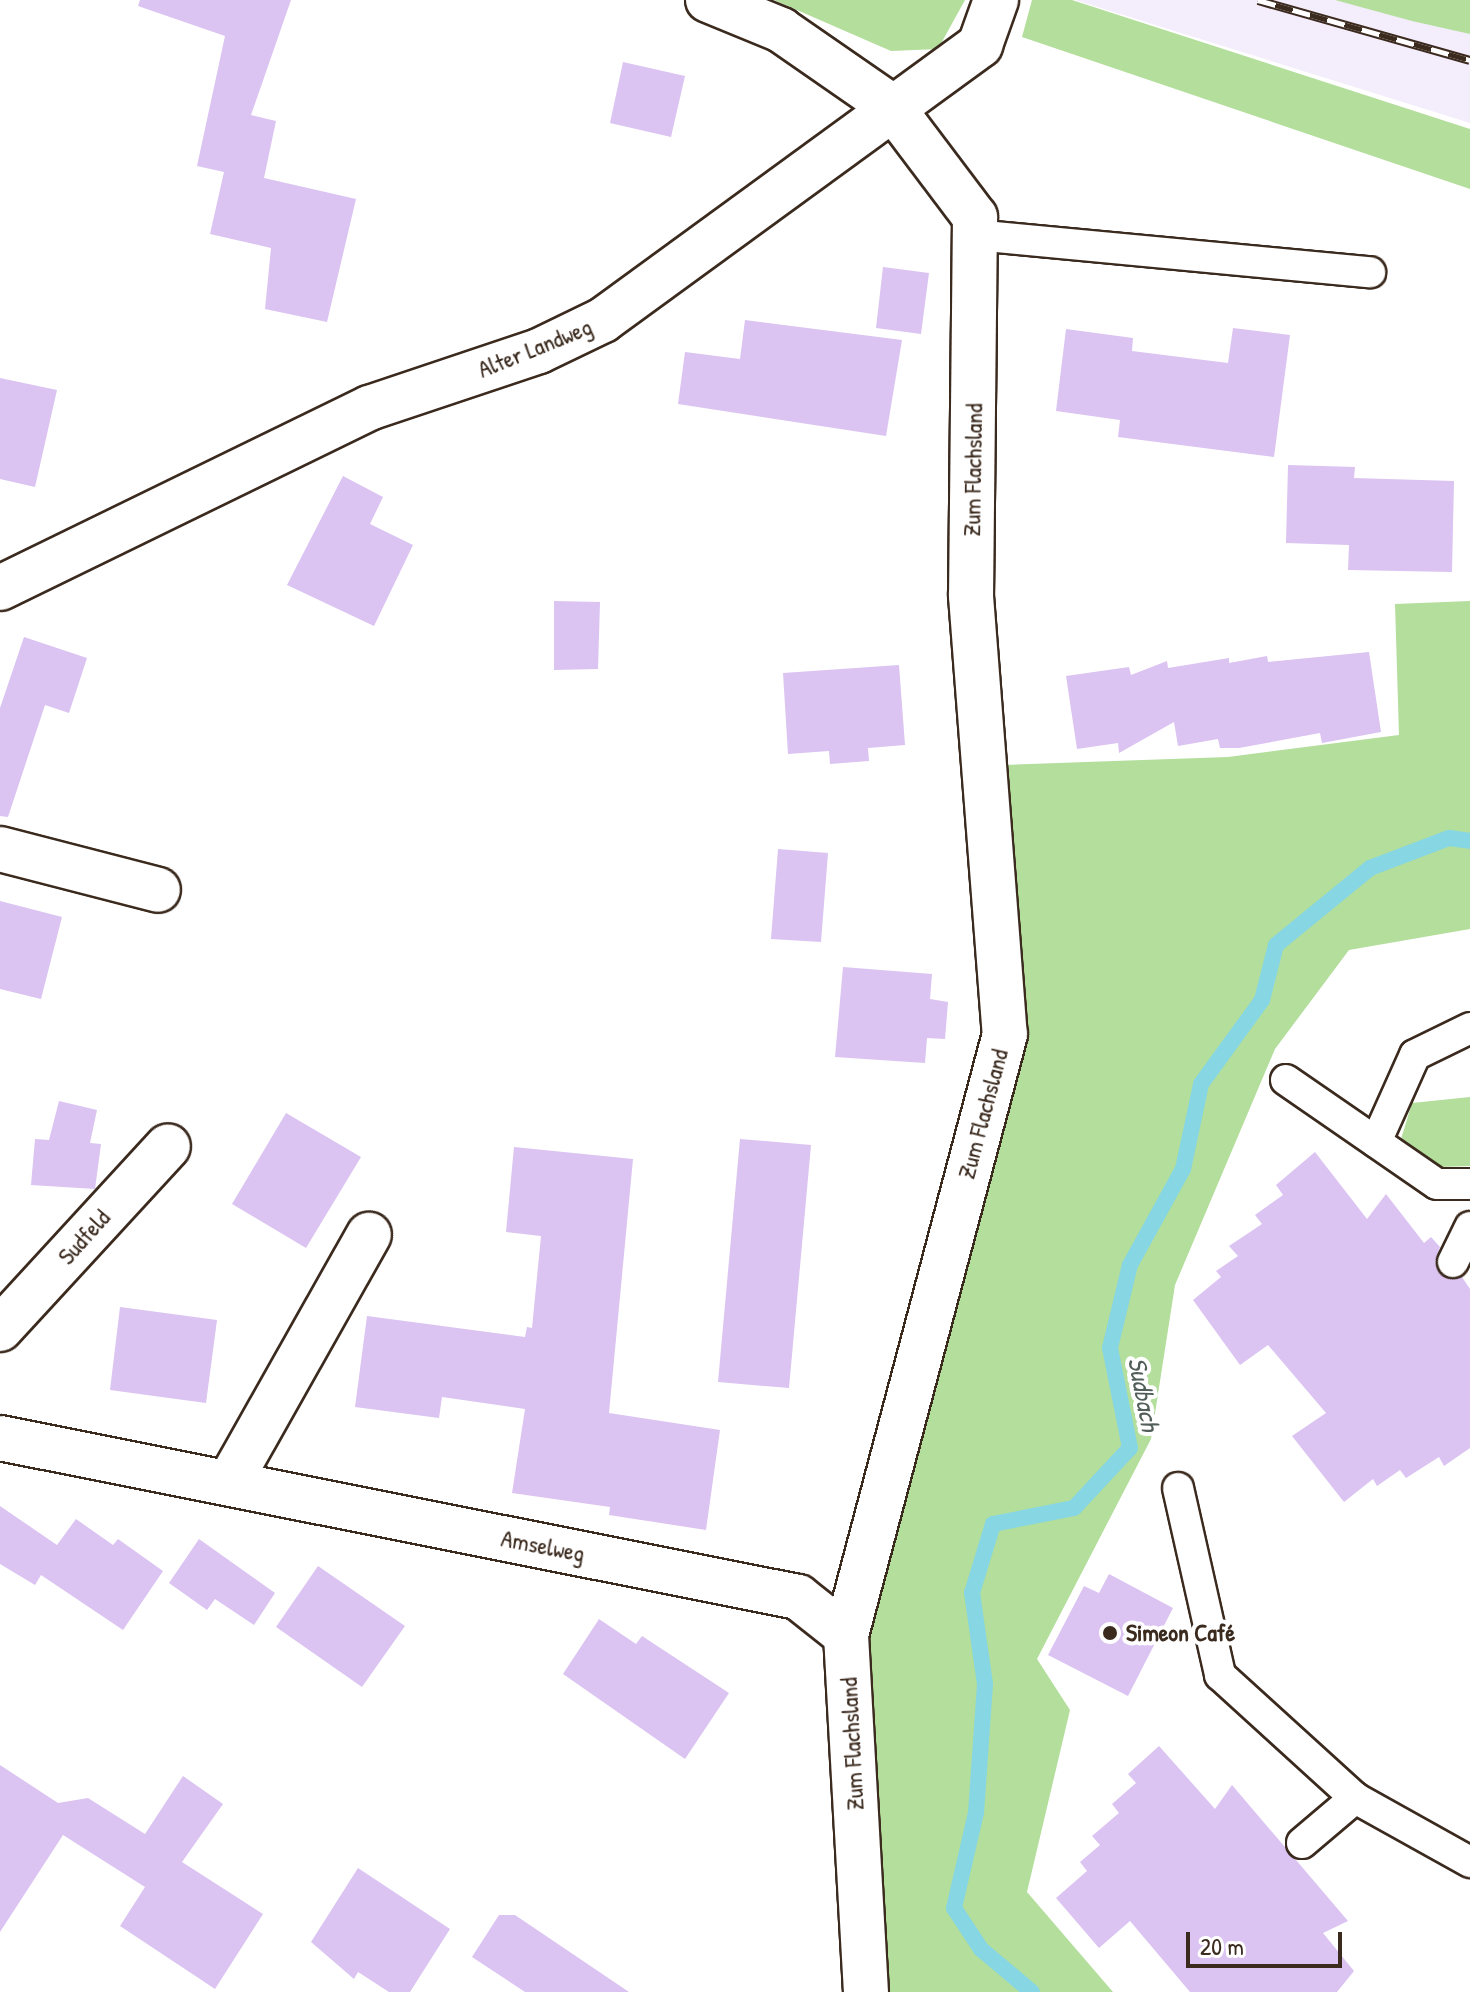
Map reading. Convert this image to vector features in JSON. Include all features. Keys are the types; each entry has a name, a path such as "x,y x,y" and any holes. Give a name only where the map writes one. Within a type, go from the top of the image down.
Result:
{"street":[{"name":"Zum Flachsland","path":"708,0 781,30 892,107 975,217 971,596 1005,1034 846,1635 866,1992"},
{"name":"Alter Landweg","path":"0,588 369,408 539,351 603,320 980,45 996,0"},
{"path":"0,849 158,890"},
{"name":"Sudfeld","path":"0,1329 168,1146"},
{"path":"229,1483 369,1235"},
{"name":"Amselweg","path":"0,1438 798,1597 846,1635"}],"lane":[{"path":"975,235 1370,272"},
{"path":"1376,1142 1415,1055 1470,1028"},
{"path":"1286,1080 1437,1184 1470,1184"},
{"path":"1453,1262 1470,1227"},
{"path":"1178,1488 1220,1675 1355,1798 1470,1862"},
{"path":"1302,1843 1355,1798"}],"shaded area":[{"path":"1075,0 1335,0 1470,34 1470,123"}],"green space":[{"path":"774,0 965,0 938,49 891,51"},
{"path":"1032,0 1072,0 1470,129 1470,189 1022,37"},
{"path":"1335,0 1470,0 1470,34 1412,21"},
{"path":"1470,601 1470,929 1349,950 1275,1049 1175,1285 1151,1439 1037,1659 1070,1710 1027,1892 1113,1992 888,1992 861,1645 1025,1033 1001,765 1228,757 1399,735 1395,604"},
{"path":"1470,1097 1470,1166 1439,1167 1401,1139 1412,1103"}],"building":[{"path":"140,0 291,0 251,115 276,121 264,178 356,199 327,322 265,309 271,248 210,234 224,172 197,166 225,36 138,6"},
{"path":"623,62 685,76 671,137 610,123"},
{"path":"883,267 929,273 921,334 876,328"},
{"path":"745,320 902,340 886,436 678,404 685,352 740,359"},
{"path":"1233,328 1290,335 1274,457 1118,437 1120,420 1056,411 1066,329 1133,338 1132,351 1228,363"},
{"path":"0,378 57,390 35,487 0,479"},
{"path":"1288,465 1355,467 1354,478 1454,481 1452,572 1348,570 1349,545 1286,543"},
{"path":"343,476 383,497 370,524 413,545 374,626 287,585"},
{"path":"554,601 600,602 598,669 554,670"},
{"path":"24,637 87,658 69,713 45,705 8,817 0,816 0,708"},
{"path":"1369,652 1381,732 1322,743 1320,733 1239,748 1220,748 1218,739 1178,746 1174,722 1119,753 1118,743 1077,749 1066,676 1129,667 1131,675 1167,661 1168,668 1229,658 1229,663 1267,656 1268,662"},
{"path":"899,665 905,745 868,748 869,761 830,764 829,751 788,754 783,673"},
{"path":"778,849 828,853 821,942 771,939"},
{"path":"0,901 62,917 41,999 0,989"},
{"path":"843,967 932,974 930,999 948,1002 945,1039 927,1038 925,1063 835,1057"},
{"path":"59,1101 97,1110 90,1143 101,1144 95,1189 31,1185 35,1139 49,1140"},
{"path":"286,1113 361,1157 306,1248 232,1204"},
{"path":"740,1139 811,1145 789,1388 718,1382"},
{"path":"514,1147 633,1159 609,1413 720,1430 706,1530 609,1515 610,1507 512,1493 525,1409 442,1397 439,1418 355,1407 367,1316 525,1337 527,1327 532,1328 541,1236 506,1232"},
{"path":"1315,1152 1367,1219 1386,1194 1424,1243 1431,1237 1440,1247 1435,1262 1439,1273 1446,1278 1462,1277 1470,1289 1470,1448 1444,1466 1439,1457 1406,1478 1400,1470 1377,1486 1373,1479 1344,1502 1292,1436 1326,1413 1268,1345 1240,1365 1193,1300 1221,1277 1216,1271 1238,1256 1229,1246 1262,1224 1255,1215 1283,1195 1276,1185"},
{"path":"120,1307 217,1320 206,1403 110,1390"},
{"path":"0,1506 57,1545 76,1519 113,1545 118,1539 163,1571 123,1630 41,1575 35,1585 0,1564"},
{"path":"199,1539 275,1593 254,1625 215,1599 207,1610 169,1583"},
{"path":"318,1566 405,1626 362,1687 276,1627"},
{"path":"1109,1574 1173,1608 1128,1696 1048,1655 1084,1586 1099,1593"},
{"path":"599,1619 636,1644 642,1636 729,1693 685,1759 563,1674"},
{"path":"1159,1746 1215,1809 1232,1785 1348,1921 1323,1933 1354,1971 1337,1992 1190,1992 1130,1921 1099,1948 1056,1898 1087,1871 1080,1862 1100,1845 1092,1836 1119,1813 1112,1804 1136,1783 1128,1774"},
{"path":"0,1765 58,1803 88,1798 145,1834 183,1776 223,1804 182,1862 263,1914 215,1989 120,1926 145,1887 63,1835 0,1932"},
{"path":"358,1868 450,1929 410,1992 389,1992 358,1972 354,1979 311,1942"},
{"path":"499,1915 515,1915 629,1992 525,1992 472,1957"}],"waterway":[{"name":"Sudbach","path":"1032,1992 981,1949 954,1908 976,1813 985,1684 972,1593 993,1524 1074,1508 1130,1448 1110,1348 1130,1265 1183,1169 1201,1084 1262,1000 1276,945 1370,868 1449,838 1470,841"}],"railway":[{"path":"1258,0 1470,60"}],"place":[{"name":"Simeon Café","path":"1110,1633"}]}
